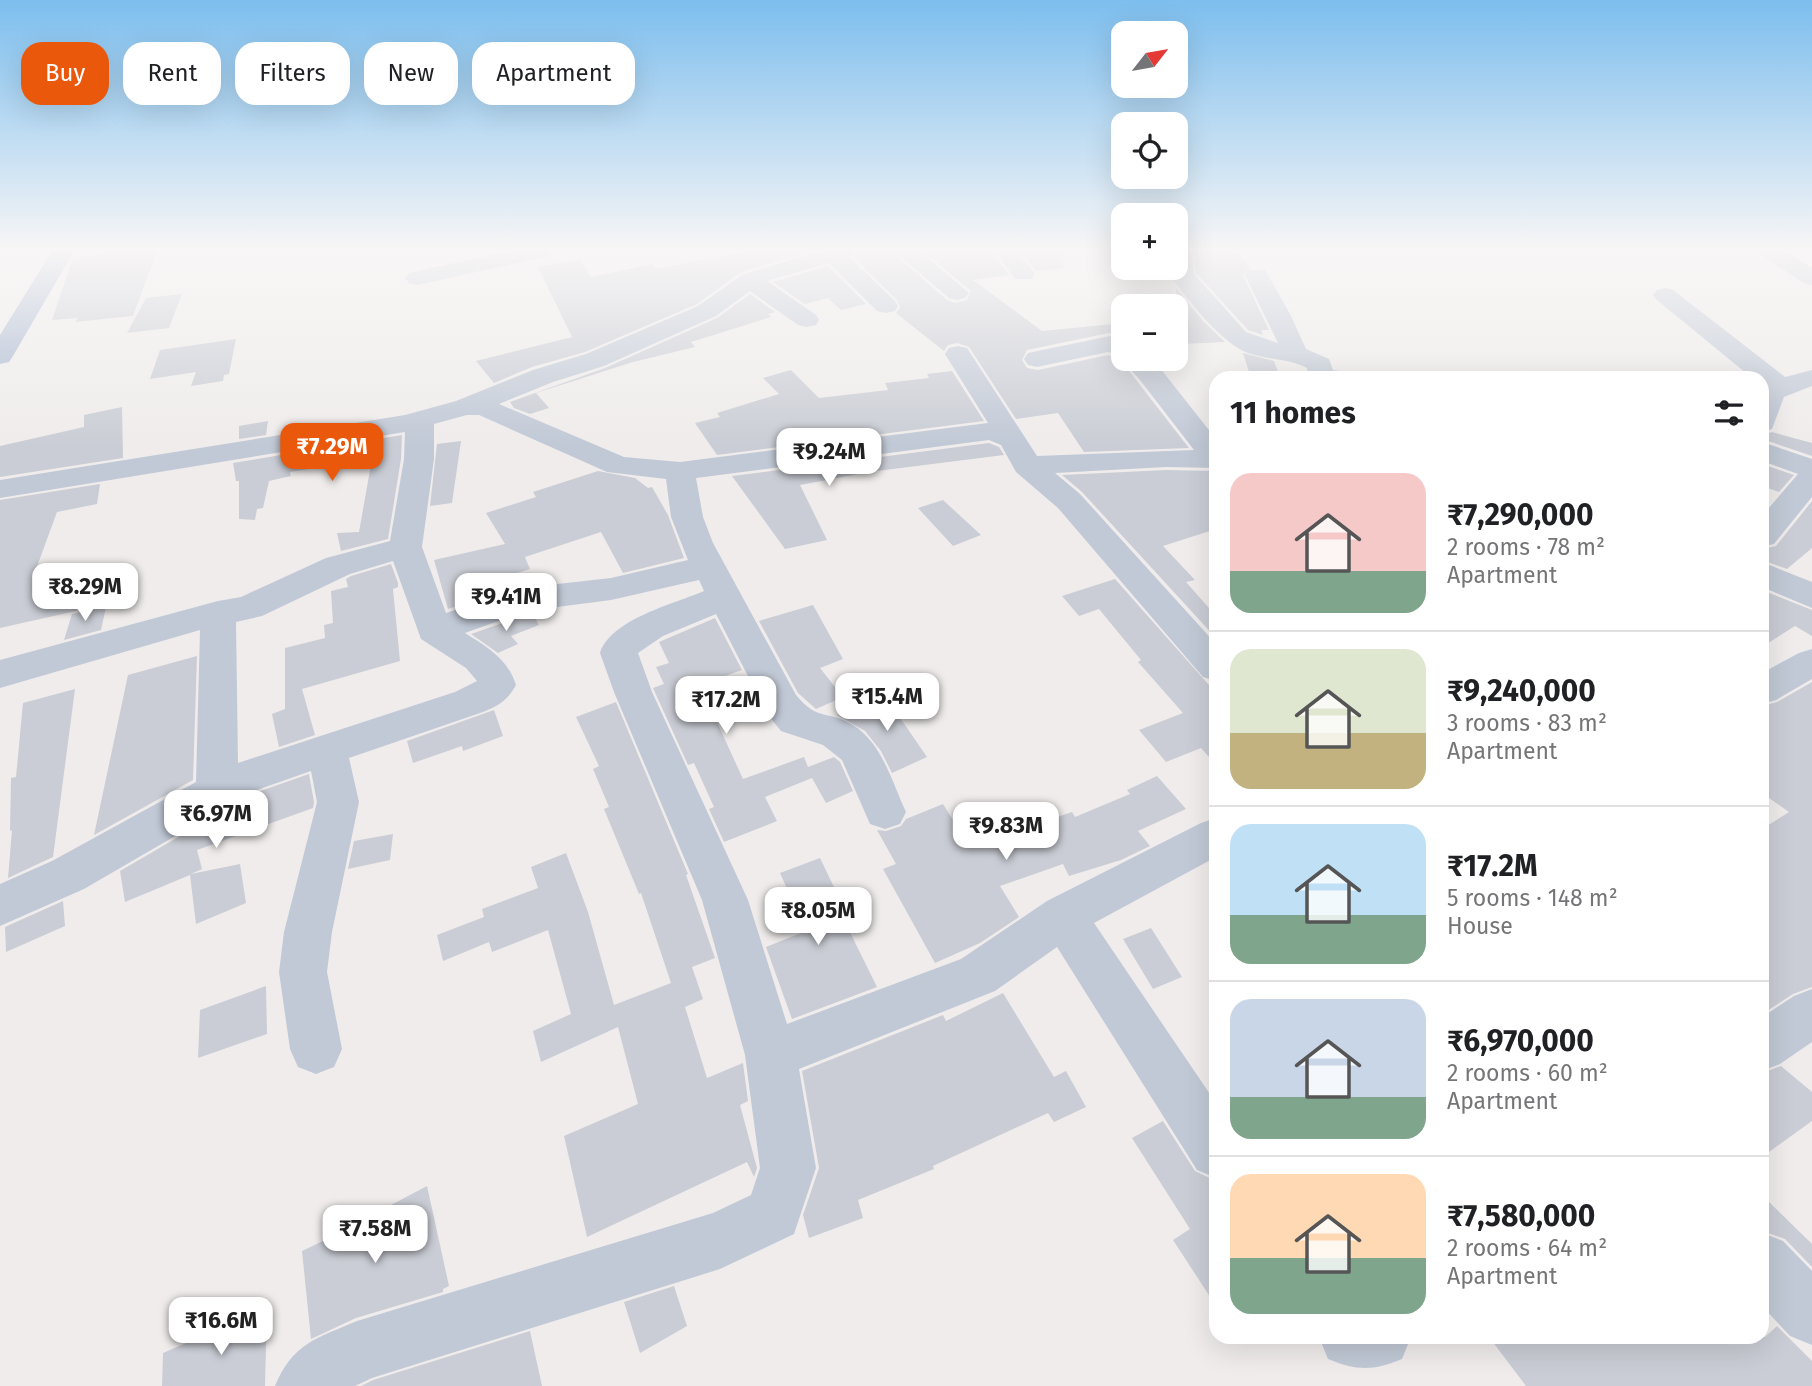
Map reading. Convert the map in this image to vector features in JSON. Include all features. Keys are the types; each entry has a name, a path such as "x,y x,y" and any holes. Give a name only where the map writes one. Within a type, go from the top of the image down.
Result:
{"main road":[{"path":"0,356 24,316"}],"street":[{"path":"0,489 420,420 466,407 543,376 595,360 698,316"},
{"path":"801,316 807,320"},
{"path":"1218,316 1237,337 1257,347 1306,357 1320,365 1323,371"},
{"path":"1277,316 1295,354"},
{"path":"1691,316 1760,371"},
{"path":"1037,359 1111,344"},
{"path":"958,354 1013,439 1027,466 1069,501 1209,660"},
{"path":"1147,371 1209,449"},
{"path":"1769,378 1780,387"},
{"path":"1769,402 1772,393 1780,387 1812,378"},
{"path":"466,407 483,407 618,466 680,471 992,431 1013,439"},
{"path":"0,906 68,875 217,789 327,748 469,702 486,695 497,685 494,675 479,659 434,630 405,547 419,459 420,420"},
{"path":"1769,454 1812,469"},
{"path":"1027,466 1209,458"},
{"path":"680,471 687,517 716,582 782,705 795,722 837,734 858,751 885,813"},
{"path":"1769,529 1812,477"},
{"path":"0,674 218,613 249,608 338,566 405,547"},
{"path":"1769,576 1812,596"},
{"path":"434,630 522,600 611,589 716,582"},
{"path":"307,1386 334,1363 368,1348 720,1240 774,1214 788,1168 771,1055 726,900 633,692 619,653 621,646 628,640 716,582"},
{"path":"217,789 218,613"},
{"path":"1769,683 1812,662"},
{"path":"316,1049 303,972 307,932 338,802 327,748"},
{"path":"771,1055 978,975 1063,916 1209,840"},
{"path":"1063,916 1209,1140"},
{"path":"1769,1041 1812,1013"},
{"path":"1769,1269 1812,1314"}],"building":[{"path":"53,316 133,316 75,322 78,318 52,320"},
{"path":"136,316 174,316 169,328 127,333"},
{"path":"562,316 670,316 585,352 532,367 494,383 476,361 572,337"},
{"path":"720,316 771,317 691,342 695,347 633,362 536,393 549,408 530,414 514,408 510,402 605,368"},
{"path":"899,316 1021,316 1042,331 1111,324 1111,334 1027,350 1022,360 1027,368 1038,370 1111,356 1111,371 1129,371 1189,448 1084,452 1058,413 1016,419 969,347 957,343 948,345 944,351"},
{"path":"1188,316 1199,316 1225,342 1188,344"},
{"path":"1235,316 1262,316 1269,330 1261,330 1263,335 1248,330"},
{"path":"236,339 229,374 224,375 223,381 191,386 196,372 150,379 160,350"},
{"path":"1243,353 1274,361 1278,371 1249,371"},
{"path":"791,370 819,398 888,390 885,383 929,378 927,374 952,371 984,421 717,455 695,423 720,417 717,413 779,394 763,378"},
{"path":"122,407 123,458 0,477 0,446 84,427 84,415"},
{"path":"268,421 266,435 239,439 239,426"},
{"path":"1769,433 1812,443 1812,456 1769,441"},
{"path":"402,435 401,459 388,539 341,551 337,533 359,532 372,459 290,472 291,476 269,481 263,508 257,509 255,520 239,519 239,481 236,481 233,463"},
{"path":"461,441 452,503 430,506 437,444"},
{"path":"989,443 999,447 1004,455 869,472 800,485 827,540 785,549 732,476"},
{"path":"1769,466 1794,475 1779,492 1769,488"},
{"path":"598,471 635,478 648,488 652,487 668,515 684,558 623,573 601,532 525,557 530,569 511,575 517,587 448,609 434,560 505,544 486,513 536,497 533,492"},
{"path":"1209,471 1209,531 1163,546 1195,580 1186,582 1209,608 1209,630 1082,492 1062,475"},
{"path":"100,484 97,504 57,512 35,572 59,568 54,581 86,574 76,611 0,628 0,500"},
{"path":"943,500 981,535 953,546 918,508"},
{"path":"1812,501 1812,548 1787,569 1769,563 1769,548 1776,546"},
{"path":"391,564 398,583 398,587 393,589 400,661 302,689 315,735 279,747 272,714 285,709 285,648 325,638 324,625 333,623 331,591 348,587 346,579 351,576"},
{"path":"1115,579 1209,685 1209,757 1201,748 1166,762 1139,730 1183,713 1138,662 1141,660 1099,609 1079,616 1062,596"},
{"path":"1769,593 1812,610 1812,636 1795,626 1769,643"},
{"path":"813,605 843,659 820,668 843,697 816,709 798,693 759,621"},
{"path":"106,607 101,630 64,640 72,614"},
{"path":"532,613 539,625 511,636 518,644 498,653 471,634"},
{"path":"715,618 742,670 700,685 743,779 804,757 808,767 834,757 840,762 853,791 826,803 812,778 765,797 777,821 724,842 709,809 714,807 694,763 688,765 653,688 664,684 656,667 669,663 659,642"},
{"path":"197,656 193,780 94,835 128,675"},
{"path":"1812,682 1812,987 1793,994 1769,1009 1769,825 1789,812 1769,798 1769,704"},
{"path":"75,689 53,857 8,878 12,830 10,831 11,778 16,777 23,703"},
{"path":"885,696 927,757 892,773 881,751 865,731 837,715"},
{"path":"616,702 688,874 686,875 715,958 692,967 703,999 685,1007 707,1078 743,1063 748,1101 740,1105 757,1168 754,1177 747,1162 587,1237 564,1136 638,1104 618,1027 541,1062 533,1031 571,1014 548,930 492,952 489,942 443,961 437,935 484,917 482,909 538,888 531,867 566,853 588,912 614,1005 671,983 641,893 639,894 604,809 609,807 593,769 599,766 576,717"},
{"path":"494,710 503,736 463,751 462,746 413,763 407,741"},
{"path":"309,774 313,808 197,850 202,869 191,874 240,864 246,903 196,924 190,875 125,902 120,871 252,794"},
{"path":"1157,776 1186,809 1138,831 1150,846 1121,860 1069,876 1063,864 1000,886 1019,917 980,943 935,963 883,869 896,864 877,830 886,831 901,826 906,819 943,804 963,836 1027,817 1031,826 1072,812 1075,817 1130,794 1127,790"},
{"path":"393,834 390,860 348,869 354,841"},
{"path":"820,858 845,910 840,912 877,987 792,1019 766,947 806,931 780,873"},
{"path":"63,901 65,926 6,952 5,927"},
{"path":"1151,928 1182,977 1153,989 1123,939"},
{"path":"266,986 267,1034 198,1058 200,1010"},
{"path":"1003,993 1054,1077 1066,1071 1086,1107 1054,1122 1048,1113 933,1166 934,1169 858,1200 863,1218 809,1238 803,1215 819,1168 802,1071 943,1015 946,1021"},
{"path":"1781,1066 1812,1092 1812,1121 1769,1152 1769,1070"},
{"path":"1163,1121 1195,1171 1209,1178 1209,1295 1173,1240 1190,1229 1132,1138"},
{"path":"427,1186 449,1286 443,1289 443,1292 356,1318 311,1339 302,1251 390,1209 389,1206"},
{"path":"1769,1202 1812,1244 1812,1267 1785,1239 1769,1233"},
{"path":"674,1286 687,1326 640,1353 624,1302"},
{"path":"267,1308 265,1386 162,1386 163,1353"},
{"path":"1777,1326 1812,1361 1812,1386 1526,1386 1494,1344 1769,1344 1769,1333"},
{"path":"530,1331 542,1386 361,1386 373,1380"}]}
